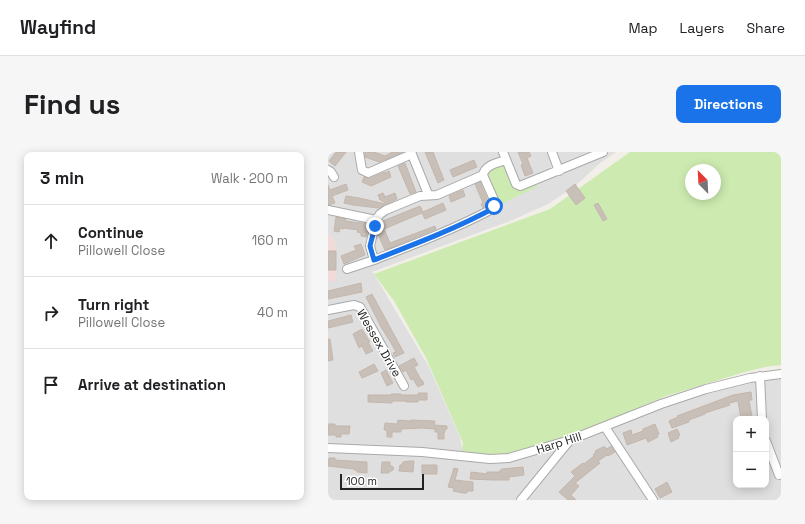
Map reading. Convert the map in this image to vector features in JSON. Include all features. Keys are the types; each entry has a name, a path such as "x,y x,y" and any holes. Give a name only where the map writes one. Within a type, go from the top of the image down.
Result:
{"street":[{"path":"359,152 362,170 368,173 411,153 428,194"},
{"path":"552,152 559,171"},
{"path":"347,269 441,234 494,208 495,202 483,175 484,170 503,154 516,184 522,186 598,153"},
{"path":"328,170 334,177"},
{"path":"374,260 370,246 376,220 380,214 420,196 428,194 436,195 483,175"},
{"path":"328,210 376,220"},
{"name":"Wessex Drive","path":"328,310 354,305 360,307 404,386"},
{"name":"Harp Hill","path":"328,448 422,452 497,459 514,456 570,440 642,411 728,382 781,374"},
{"path":"760,376 762,416"},
{"path":"604,427 653,500"},
{"path":"521,500 570,440"},
{"path":"769,449 779,475"}],"shaded area":[{"path":"328,152 616,152 600,163 574,187 548,204 510,221 372,272 429,367 460,437 462,449 512,456 548,447 661,404 781,374 781,500 328,500 328,281 336,280 335,241 328,233"},
{"path":"328,233 335,241 336,281 328,281"}],"green space":[{"path":"630,152 781,152 781,365 745,372 666,396 575,434 503,455 462,453 463,443 426,358 394,301 374,274 550,209"},
{"path":"502,165 505,167 517,190 535,183 537,187 499,205 486,177 487,171"}],"building":[{"path":"336,152 346,152 335,166 329,161"},
{"path":"365,152 374,152 385,156 391,152 403,152 379,162 365,157"},
{"path":"425,152 433,152 444,180 438,183"},
{"path":"518,152 529,152 531,156 527,158 533,173 525,176 521,165 523,164"},
{"path":"474,160 477,167 453,177 450,170"},
{"path":"405,163 416,192 410,194 398,166"},
{"path":"389,171 391,177 371,186 362,182 364,177 368,179"},
{"path":"480,182 489,204 483,208 481,204 483,203 475,184"},
{"path":"346,184 348,190 332,196 335,203 328,205 328,185 330,190"},
{"path":"575,184 585,198 576,205 566,191"},
{"path":"463,190 465,196 451,202 449,196"},
{"path":"383,193 385,197 395,193 397,199 387,204 379,199 378,195"},
{"path":"346,196 386,204 378,208 353,205 344,203"},
{"path":"443,203 446,210 425,219 422,213 384,229 390,243 435,226 436,229 385,250 378,234 383,221 420,206 423,212"},
{"path":"598,203 607,219 603,221 594,205"},
{"path":"336,217 346,219 345,221 369,224 366,237 361,236 361,233 357,232 358,230 340,228 339,232 334,231"},
{"path":"361,244 365,255 344,264 341,256 356,250 354,246"},
{"path":"328,251 336,251 336,270 328,270"},
{"path":"361,283 362,292 328,299 328,291"},
{"path":"372,294 404,353 395,357 393,353 396,352 366,297"},
{"path":"351,315 353,322 328,328 328,321"},
{"path":"362,329 370,342 368,342 373,351 366,354 362,346 359,348 353,334"},
{"path":"328,339 330,339 333,360 328,361"},
{"path":"414,358 418,365 414,367 424,384 418,387 413,379 411,380 406,370 403,372 399,366"},
{"path":"374,364 378,371 362,378 359,372"},
{"path":"386,370 393,383 387,386 381,373"},
{"path":"751,392 752,400 749,400 752,416 740,416 738,401 729,403 730,405 705,413 689,420 689,422 672,428 669,421 678,417 677,416 733,395"},
{"path":"418,393 427,393 427,400 418,400 418,402 392,401 392,403 368,402 368,395 418,395"},
{"path":"398,420 435,421 434,425 447,426 447,429 445,429 444,432 444,439 438,439 438,432 435,432 435,429 422,428 401,429 401,432 392,432 392,437 387,437 387,430 384,430 385,423 397,424"},
{"path":"328,424 335,424 335,426 350,426 349,434 341,434 341,437 336,437 336,435 328,435"},
{"path":"655,424 659,434 657,435 658,437 648,442 646,438 627,445 623,433 631,430 632,435"},
{"path":"677,429 680,435 678,436 679,438 671,442 668,433"},
{"path":"611,446 615,452 598,461 600,463 575,483 579,486 571,495 576,500 568,500 559,492 575,476 571,472 594,456 595,451 603,447 607,449"},
{"path":"329,458 335,458 335,460 367,462 367,473 357,472 357,470 354,469 328,466"},
{"path":"414,461 413,472 399,471 400,465 402,465 403,462"},
{"path":"382,462 390,462 390,466 394,468 392,471 389,471 389,473 381,473"},
{"path":"422,465 437,465 437,474 422,474"},
{"path":"523,467 524,475 509,477 509,480 470,479 471,472 487,474 487,472 500,472 502,469"},
{"path":"454,468 458,469 455,480 473,482 473,491 463,493 453,491 454,488 448,487"},
{"path":"667,482 672,492 660,498 655,489"}],"route":[{"path":"375,226 370,243 370,251 374,260 468,222 494,208 494,206"}]}
